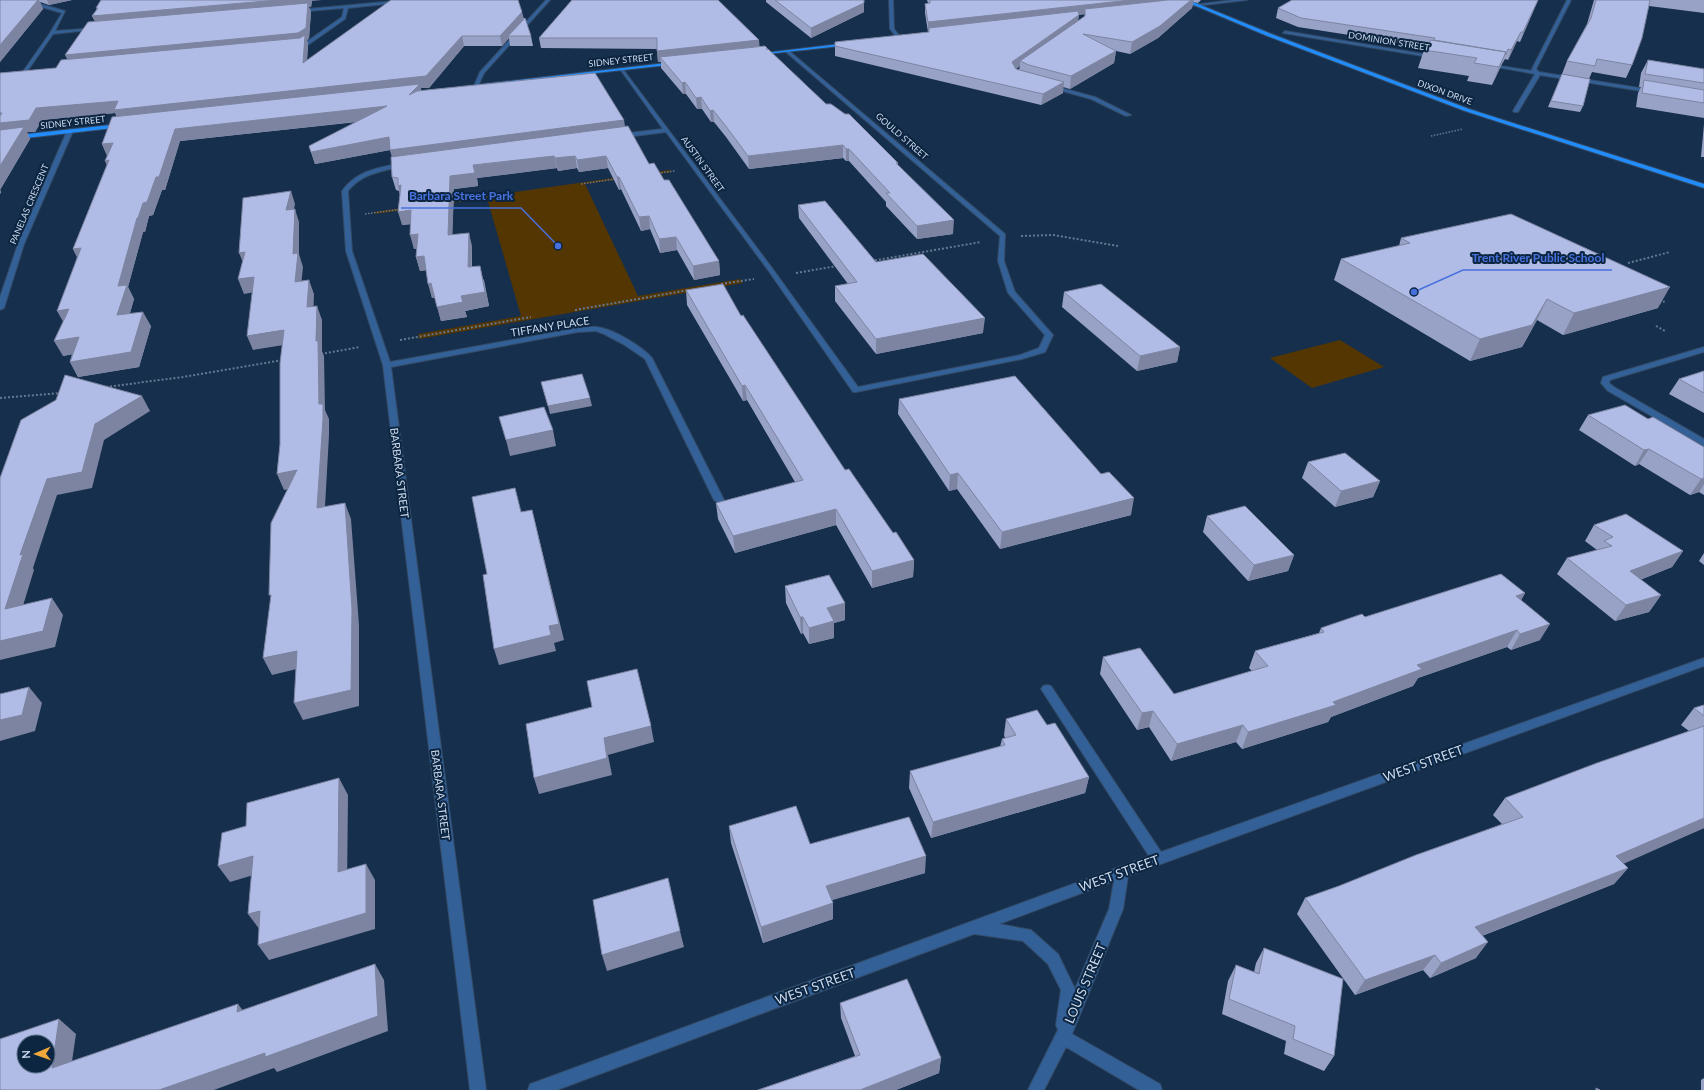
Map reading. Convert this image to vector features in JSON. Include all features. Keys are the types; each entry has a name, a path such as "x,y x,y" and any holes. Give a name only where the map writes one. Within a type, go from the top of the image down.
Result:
{"main road":[{"name":"DIXON DRIVE","path":"1184,0 1283,40 1467,110 1704,186"},
{"path":"1188,6 1195,5"},
{"path":"894,39 908,37"},
{"path":"748,55 851,44"},
{"name":"SIDNEY STREET","path":"453,88 677,63"},
{"name":"SIDNEY STREET","path":"0,139 124,125"}],"street":[{"path":"10,0 21,0 64,12 52,32 21,73 31,72"},
{"path":"290,11 421,0"},
{"path":"476,85 482,72 548,0"},
{"path":"891,0 892,29 900,38"},
{"path":"1195,5 1245,0"},
{"path":"1538,74 1534,69 1569,0"},
{"path":"288,47 303,46 344,18 346,6"},
{"path":"52,32 100,28"},
{"name":"DOMINION STREET","path":"1285,32 1438,57"},
{"name":"GOULD STREET","path":"788,51 1003,235"},
{"path":"1484,65 1659,94"},
{"name":"AUSTIN STREET","path":"622,69 770,269 856,390 1022,357 1042,350 1049,335 1012,293 1001,261 1003,235"},
{"path":"1516,111 1538,74"},
{"path":"1046,86 1093,98 1128,115"},
{"path":"612,137 667,130"},
{"name":"PANELAS CRESCENT","path":"0,308 21,244 70,131"},
{"name":"BARBARA STREET","path":"416,163 392,166 369,172 353,181 345,191 349,251 386,365 478,1090"},
{"name":"TIFFANY PLACE","path":"386,365 578,330 601,330 638,349 648,358 719,500"},
{"path":"1704,349 1606,379 1605,383 1611,389 1704,443"},
{"name":"WEST STREET","path":"536,1090 974,926 1704,662"},
{"path":"1047,689 1158,859"},
{"name":"LOUIS STREET","path":"1036,1090 1062,1037 1116,909 1122,872"},
{"path":"974,926 1026,935 1054,959 1068,989 1062,1037 1154,1090"}],"path":[{"path":"1430,136 1467,128"},
{"path":"657,173 695,168"},
{"path":"581,184 619,178"},
{"path":"445,203 490,196"},
{"path":"347,217 407,208"},
{"path":"1628,264 1670,252"},
{"path":"1659,303 1666,301"},
{"path":"1656,326 1665,331"}],"shaded area":[{"path":"670,170 672,172 585,184 638,296 740,279 743,283 419,339 418,334 521,316 487,198 375,214 374,212"},
{"path":"1340,340 1384,367 1312,388 1270,358"}],"building":[{"path":"0,0 38,0 0,45"},
{"path":"101,0 278,0 92,16 98,8 96,8"},
{"path":"391,0 518,0 522,12 500,36 462,36 426,76 114,110 118,101 36,108 29,120 0,123 0,116 2,113 0,113 0,73 56,68 61,60 300,38 305,35 303,63"},
{"path":"572,0 718,0 759,40 657,51 657,38 539,38"},
{"path":"775,0 864,0 864,3 811,28"},
{"path":"930,0 1131,0 928,22 925,4 930,3"},
{"path":"1168,0 1191,0 1160,26 1132,42 1083,34 1116,51 1071,76 1029,65 1020,61 1085,16 1085,9"},
{"path":"1292,0 1538,0 1523,32 1521,32 1511,50 1508,49 1506,55 1506,52 1434,40 1435,38 1301,18 1278,8"},
{"path":"1596,0 1650,0 1642,38 1632,65 1597,59 1595,66 1567,61 1591,18"},
{"path":"308,3 306,28 298,33 65,55 88,22"},
{"path":"1078,11 1079,15 1012,62 1016,69 1064,82 1043,94 835,46 835,42 929,32 929,28"},
{"path":"525,18 531,36 508,36"},
{"path":"1431,40 1506,52 1499,67 1474,63 1477,58 1424,50"},
{"path":"765,46 826,104 831,104 845,114 849,114 954,220 917,226 886,193 890,193 849,149 846,149 843,145 748,156 713,110 710,111 701,97 696,98 685,82 682,83 660,57"},
{"path":"1648,60 1704,69 1704,83 1645,74"},
{"path":"595,73 624,120 390,150 389,137 311,152 309,146 387,106 175,129 159,177 156,177 147,202 143,203 137,218 118,286 127,285 117,315 143,312 131,352 70,362 79,337 54,341 69,309 57,311 81,248 73,249 109,160 105,161 113,143 102,144 112,117 420,84 409,95 417,91"},
{"path":"1562,74 1590,79 1583,106 1551,101"},
{"path":"1644,80 1704,90 1704,103 1642,93"},
{"path":"628,126 649,164 654,163 664,180 669,180 719,261 693,266 676,237 659,239 649,216 639,217 619,177 617,177 606,156 577,160 575,156 555,158 554,156 473,165 475,173 450,176 448,235 469,233 468,267 480,266 485,292 461,296 463,302 437,307 431,283 428,284 424,256 416,257 418,234 410,235 411,210 398,212 401,185 398,186 398,178 392,177 391,157"},
{"path":"24,127 0,166 0,130"},
{"path":"291,191 286,210 295,209 293,254 298,253 295,282 309,280 307,307 317,306 316,341 318,341 319,404 323,404 323,419 317,508 345,503 352,609 351,690 294,703 297,651 263,658 271,595 269,595 271,523 297,470 277,474 280,444 280,363 284,330 247,336 254,277 238,279 245,252 239,253 243,198"},
{"path":"825,201 876,262 923,254 985,318 876,339 835,286 857,282 798,205"},
{"path":"1511,214 1670,287 1574,313 1547,299 1532,325 1480,339 1341,259 1410,243 1401,238"},
{"path":"723,284 741,316 743,315 845,470 849,469 893,533 896,532 914,560 872,571 836,509 733,536 716,503 803,480 745,385 742,386 686,290"},
{"path":"1101,284 1180,347 1140,356 1064,292"},
{"path":"1704,371 1704,393 1679,379"},
{"path":"582,374 590,398 548,406 541,382"},
{"path":"65,375 142,396 95,424 82,472 47,479 20,555 23,554 5,609 52,598 43,631 0,641 0,478 21,420 56,400"},
{"path":"1015,376 1101,474 1109,472 1134,498 1002,532 958,473 950,475 899,399"},
{"path":"1625,405 1648,419 1653,417 1704,447 1704,478 1701,479 1649,449 1644,450 1588,415"},
{"path":"544,407 553,430 506,440 499,417"},
{"path":"1345,453 1380,481 1341,491 1308,462"},
{"path":"515,488 521,512 532,510 559,624 549,626 551,635 494,649 483,575 487,574 472,497"},
{"path":"1245,506 1294,555 1254,565 1207,516"},
{"path":"1626,514 1683,551 1630,571 1661,595 1626,605 1567,558 1612,546 1604,541 1613,537 1594,525"},
{"path":"1501,574 1525,593 1516,596 1550,624 1520,634 1517,630 1417,665 1422,669 1333,702 1336,705 1248,732 1243,725 1177,744 1153,711 1142,713 1103,657 1140,648 1174,694 1268,666 1255,651 1324,632 1321,628 1362,614 1365,617"},
{"path":"829,575 845,603 827,608 834,621 809,628 803,617 800,617 785,586"},
{"path":"637,669 651,726 604,738 607,758 534,778 526,724 592,707 587,681"},
{"path":"29,687 22,715 0,720 0,694"},
{"path":"1704,705 1704,716 1694,708"},
{"path":"1037,710 1047,725 1055,723 1089,777 933,822 910,771 1005,745 1002,739 1016,735 1006,719"},
{"path":"1704,726 1704,818 1616,856 1628,868 1475,927 1488,942 1441,963 1435,955 1365,980 1305,898 1416,855 1523,817 1505,798 1597,763"},
{"path":"339,778 338,872 366,864 366,913 258,945 260,911 248,914 253,856 218,866 222,833 246,826 247,803"},
{"path":"796,806 810,844 909,817 926,856 826,886 833,903 761,927 729,826"},
{"path":"668,878 680,931 602,955 593,900"},
{"path":"1264,948 1343,979 1334,1056 1293,1039 1295,1026 1229,999 1236,965 1259,974"},
{"path":"375,964 378,1016 265,1057 265,1053 159,1090 0,1090 0,1039 59,1019 56,1040 56,1034 16,1034 16,1074 56,1074 56,1067 238,1004 237,1012"},
{"path":"907,979 941,1058 860,1090 758,1090 860,1055 840,1003"}],"place":[{"name":"Barbara Street Park","path":"558,246"},
{"name":"Trent River Public School","path":"1414,292"}]}
